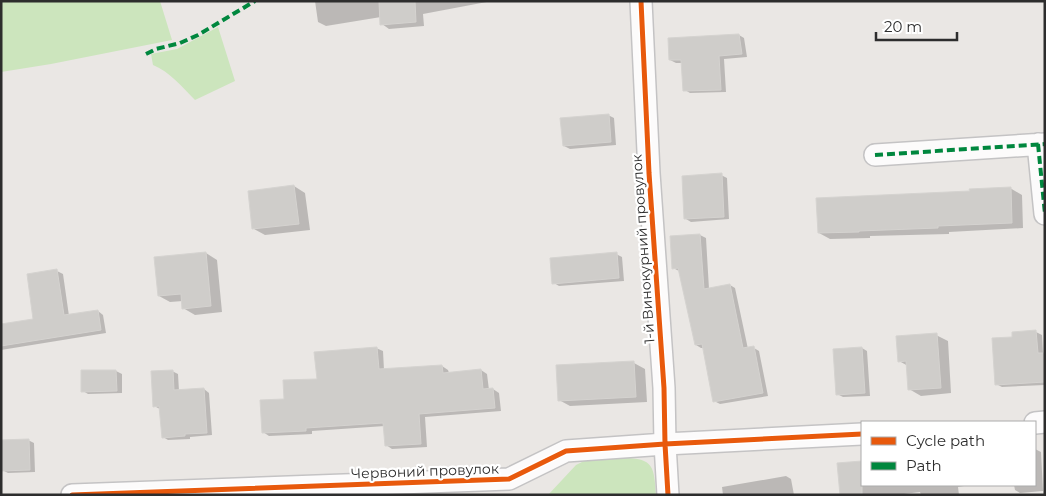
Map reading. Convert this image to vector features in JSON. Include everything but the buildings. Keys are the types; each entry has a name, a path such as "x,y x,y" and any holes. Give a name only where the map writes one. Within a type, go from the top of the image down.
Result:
{"street":[{"name":"1-й Винокурний провулок","path":"640,1 649,173 664,388 668,495"},
{"path":"875,154 1042,144 1045,214"},
{"name":"Червоний провулок","path":"72,495 509,479 566,451 861,434"}],"green space":[{"path":"1,1 160,1 172,40 1,72"},
{"path":"218,27 235,81 195,100 170,76 153,65 151,54 177,49"},
{"path":"633,458 647,462 653,471 656,495 548,495 576,465 584,461"}],"marked path":[{"path":"146,54 198,35 255,1"},
{"path":"1038,144 1045,214"},
{"path":"875,155 1045,144"}],"cycle path":[{"path":"641,1 649,173 664,388 668,495"},
{"path":"72,495 509,479 566,451 861,434"}]}
